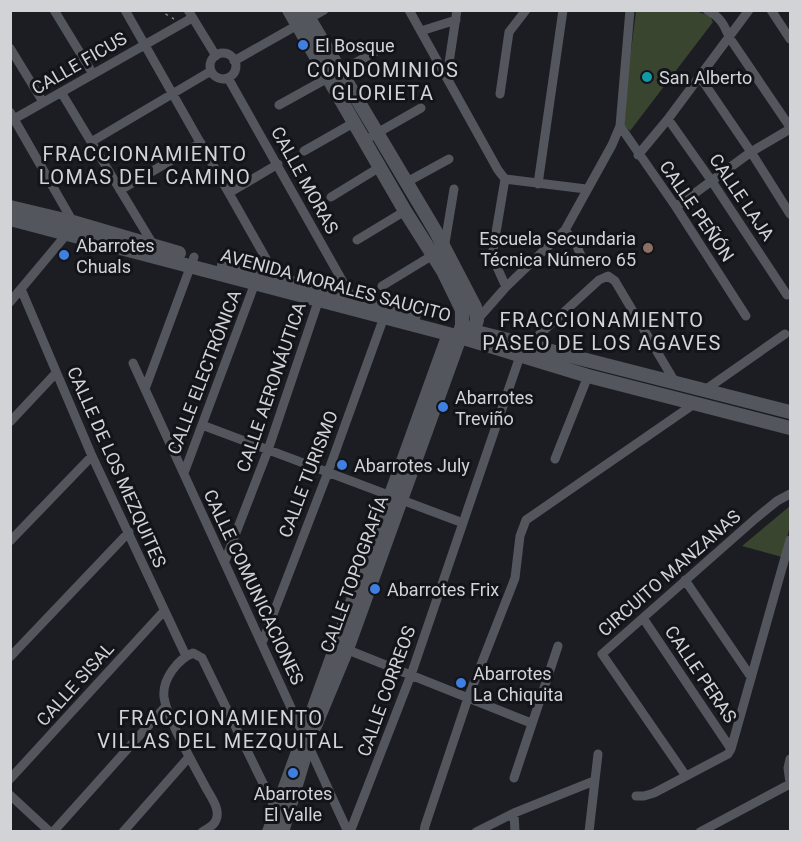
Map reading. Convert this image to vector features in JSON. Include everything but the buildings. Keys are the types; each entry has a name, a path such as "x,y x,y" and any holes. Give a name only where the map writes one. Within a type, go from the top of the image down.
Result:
{"main road":[{"path":"290,10 304,18 371,137 405,183 436,232 443,271 462,310 464,330"},
{"path":"334,74 355,122 371,137 381,167 405,211 422,239 439,252"},
{"name":"AVENIDA MORALES SAUCITO","path":"10,207 73,222 154,246 255,283 320,295 352,298 464,330 520,356 588,376 790,428"},
{"name":"AVENIDA MORALES SAUCITO","path":"11,220 66,235 277,278 384,317 464,330 529,344 790,412"},
{"path":"422,239 436,232"},
{"name":"CALLE TOPOGRAFÍA","path":"268,831 341,647 395,498 464,330"},
{"name":"CALLE TOPOGRAFÍA","path":"285,829 306,738"},
{"path":"276,810 285,829"}],"street":[{"path":"54,10 93,74"},
{"path":"125,10 277,278"},
{"path":"234,61 304,18 324,10"},
{"path":"409,10 505,179 586,189"},
{"path":"500,94 509,32 526,10"},
{"path":"538,184 563,10"},
{"path":"464,330 565,230 620,126 630,10"},
{"path":"676,207 751,152 790,128 729,37 723,23 717,15 707,10"},
{"path":"638,154 668,119 749,10"},
{"path":"771,10 790,39"},
{"path":"190,14 216,56"},
{"name":"CALLE FICUS","path":"12,115 43,102 183,23 190,14"},
{"path":"422,32 457,15"},
{"path":"447,76 457,15"},
{"path":"10,48 43,102"},
{"path":"279,105 375,52"},
{"path":"224,53 232,57 234,61 236,69 228,78 216,77 211,71 211,63 216,56 224,53"},
{"path":"91,142 211,71"},
{"path":"700,77 790,214"},
{"name":"CALLE MORAS","path":"228,78 352,298"},
{"path":"61,92 154,246"},
{"path":"371,137 421,108"},
{"path":"10,302 66,235 73,222 12,115"},
{"name":"CALLE LAJA","path":"668,119 787,295"},
{"path":"304,151 355,122"},
{"name":"CALLE PEÑÓN","path":"620,126 676,207 746,316"},
{"path":"120,190 201,143"},
{"path":"405,183 449,159"},
{"path":"229,193 278,164"},
{"path":"332,197 381,167"},
{"path":"505,179 492,256 506,288"},
{"path":"382,286 439,252 454,189"},
{"path":"357,240 405,211"},
{"path":"565,230 576,244 582,258"},
{"path":"145,389 192,261"},
{"path":"529,344 600,280 608,276 615,281 675,382"},
{"name":"CALLE ELECTRÓNICA","path":"184,473 255,283"},
{"name":"CALLE DE LOS MEZQUITES","path":"21,289 92,456 186,656"},
{"name":"CALLE AERONÁUTICA","path":"225,561 268,450 320,295"},
{"name":"CALLE TURISMO","path":"262,643 328,472 384,317"},
{"path":"705,390 785,334"},
{"name":"CALLE CORREOS","path":"349,831 411,675 520,356"},
{"name":"CALLE COMUNICACIONES","path":"133,363 349,831"},
{"path":"10,422 56,373"},
{"path":"555,459 588,376"},
{"path":"424,831 468,698 515,578 520,536 526,519 694,404"},
{"path":"202,425 463,523"},
{"path":"10,541 92,456"},
{"name":"CIRCUITO MANZANAS","path":"686,776 602,654 762,513 790,494"},
{"path":"10,657 129,532"},
{"path":"636,796 654,793 728,754 790,540"},
{"path":"685,580 751,677"},
{"name":"CALLE SISAL","path":"10,779 164,611"},
{"name":"CALLE PERAS","path":"643,618 731,749"},
{"path":"514,778 558,646"},
{"path":"341,647 531,723"},
{"path":"202,831 209,829 216,820 217,808 189,757 166,706 164,694 166,682 172,670 186,656 194,653 202,658 276,810"},
{"path":"10,795 52,831 166,706"},
{"path":"589,831 598,754"},
{"path":"123,831 189,757"},
{"path":"700,831 790,783 788,768 790,759"},
{"path":"476,831 594,781"},
{"path":"514,813 514,831"}],"path":[{"path":"159,10 183,23"}],"green space":[{"path":"636,11 696,11 710,16 713,22 630,131 622,123"},
{"path":"790,506 790,526 782,557 742,546"}],"place":[{"name":"El Bosque","path":"303,45"},
{"name":"San Alberto","path":"647,77"},
{"name":"Escuela Secundaria Técnica Número 65","path":"648,248"},
{"name":"Abarrotes Chuals","path":"64,255"},
{"name":"Abarrotes Treviño","path":"443,407"},
{"name":"Abarrotes July","path":"342,465"},
{"name":"Abarrotes Frix","path":"375,589"},
{"name":"Abarrotes La Chiquita","path":"461,683"},
{"name":"Abarrotes El Valle","path":"293,773"}],"district":[{"name":"CONDOMINIOS GLORIETA","path":"383,82"},
{"name":"FRACCIONAMIENTO LOMAS DEL CAMINO","path":"145,166"},
{"name":"FRACCIONAMIENTO PASEO DE LOS AGAVES","path":"602,332"},
{"name":"FRACCIONAMIENTO VILLAS DEL MEZQUITAL","path":"221,730"}]}
